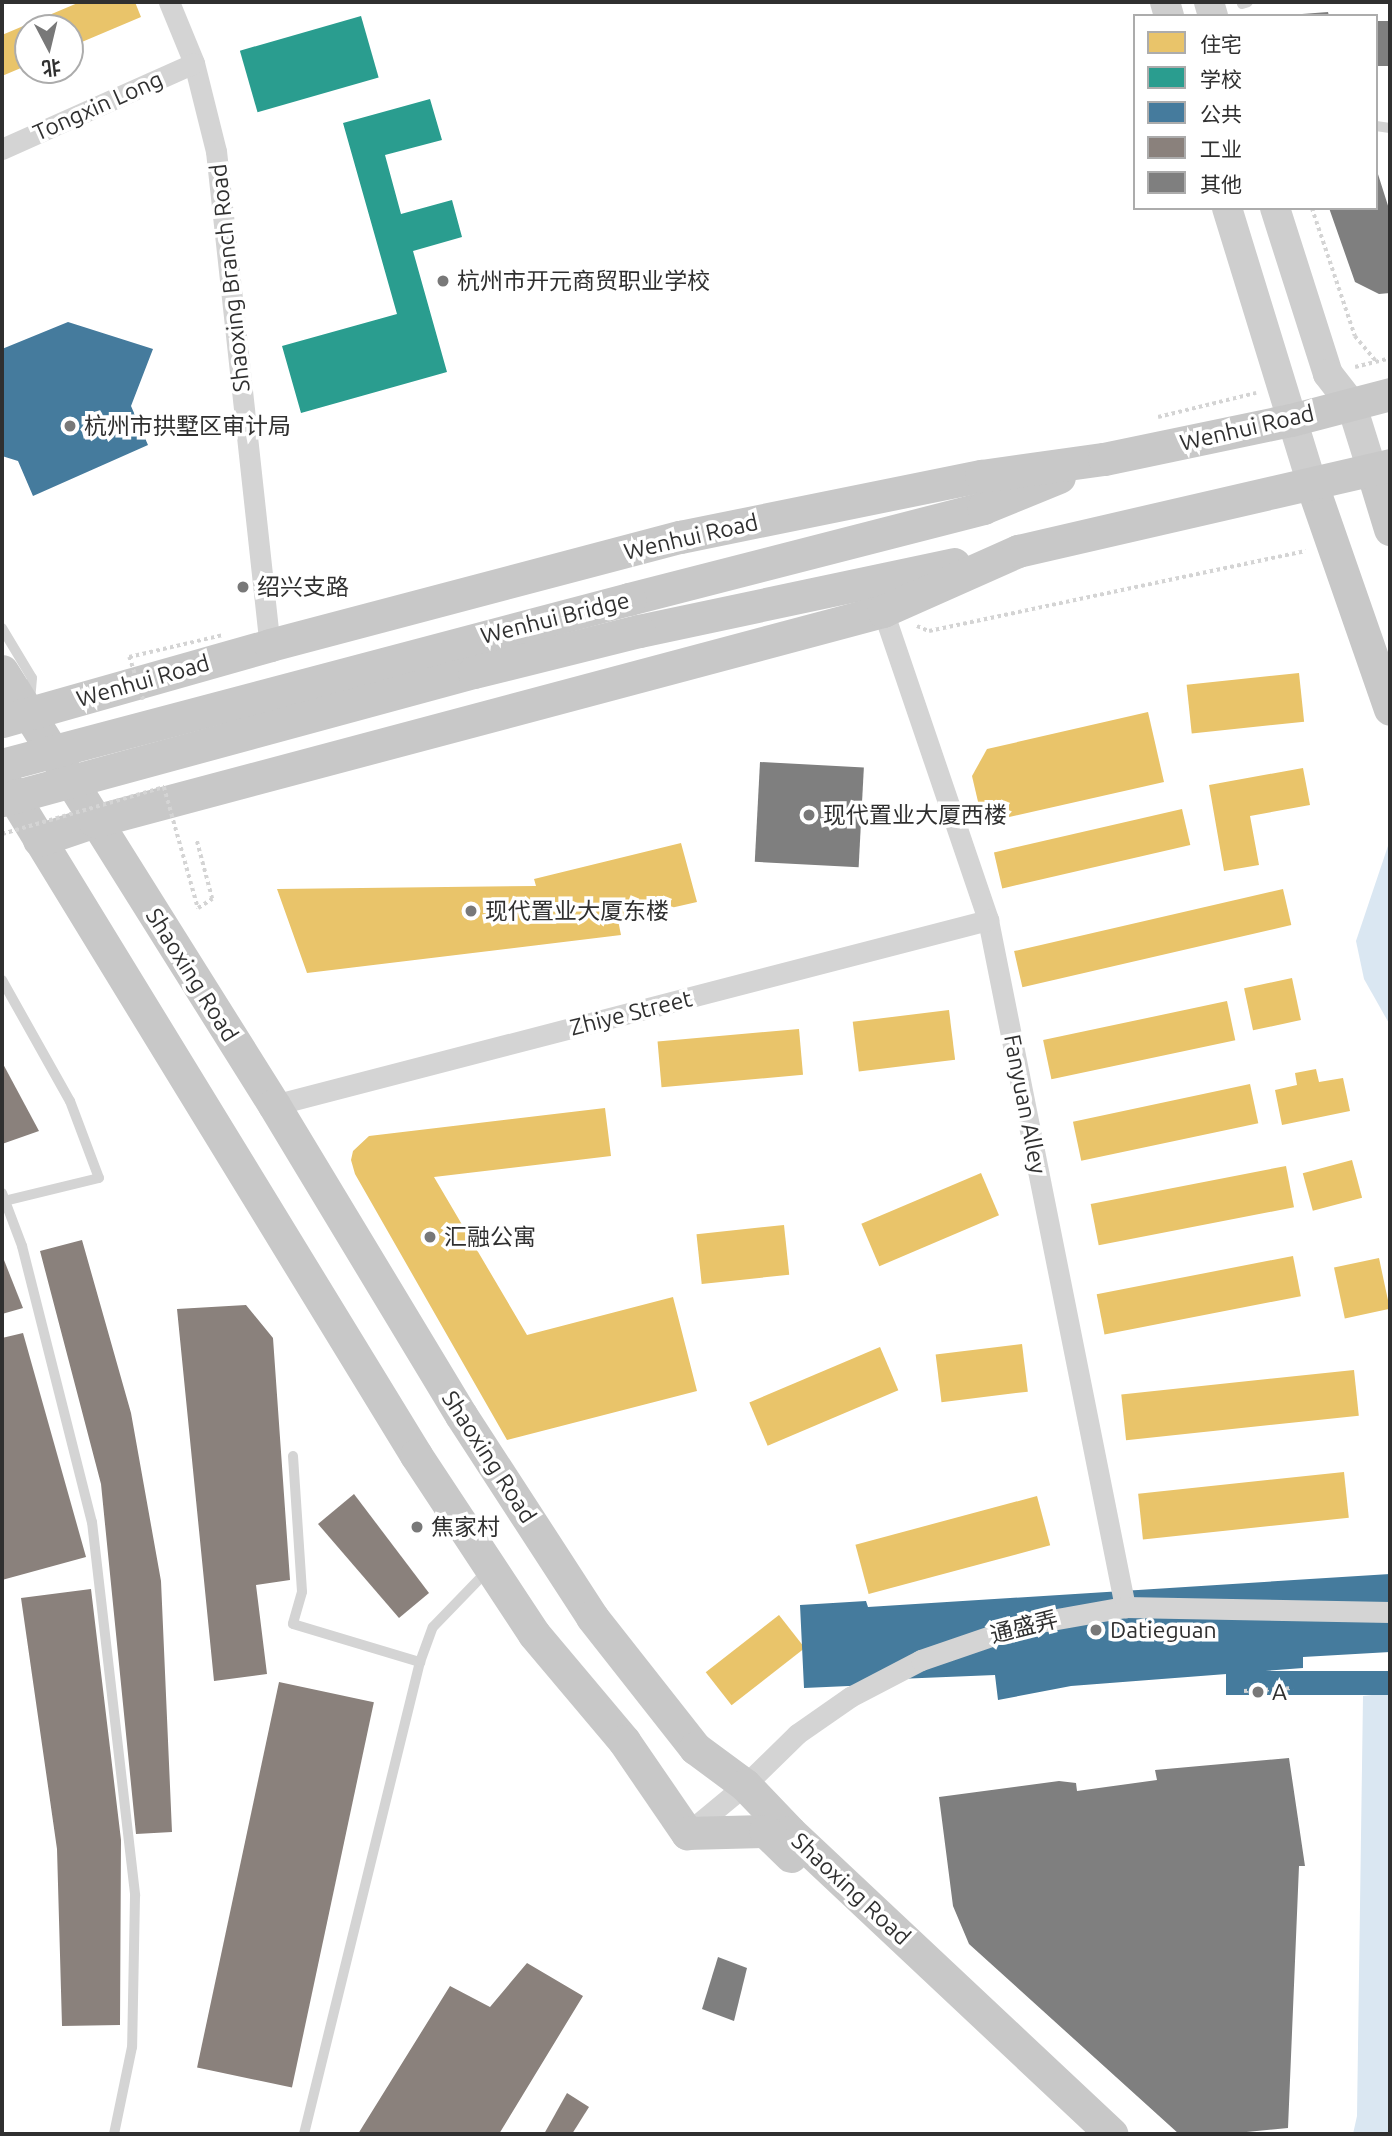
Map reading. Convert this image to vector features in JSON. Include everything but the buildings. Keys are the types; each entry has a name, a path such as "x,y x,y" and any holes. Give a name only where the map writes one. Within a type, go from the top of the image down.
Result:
{"main road":[{"path":"1228,210 1312,485 1390,709"},
{"path":"1276,210 1328,373 1351,403 1381,468 1390,529"},
{"name":"Wenhui Road","path":"16,718 270,645 680,537 981,476 1104,459 1291,420 1390,394"},
{"name":"Wenhui Bridge","path":"2,765 983,508 1104,459"},
{"path":"39,840 95,821 883,611 1018,551 1381,468"},
{"name":"Wenhui Bridge","path":"2,800 461,676 639,631 1018,551"},
{"name":"Shaoxing Road","path":"2,671 16,718 95,821 274,1105 461,1415 592,1617 695,1748 745,1785 790,1832 1112,2134"},
{"path":"2,778 416,1455 534,1634 624,1741 687,1833"},
{"name":"Shaoxing Road","path":"687,1833 765,1831 1085,2134"}],"street":[{"name":"Shaoxing Branch Road","path":"169,2 194,63 216,151 270,645"},
{"name":"Tongxin Long","path":"2,149 194,63"},
{"name":"Fanyuan Alley","path":"883,611 988,920 1125,1607"},
{"name":"Zhiye Street","path":"274,1105 988,920"},
{"name":"通盛弄","path":"687,1833 745,1785 797,1734 850,1697 921,1660 1023,1625 1125,1607 1194,1606 1361,1614 1390,1612"}],"lane":[{"path":"2,628 32,678 16,718"},
{"path":"2,980 70,1101 99,1178 3,1197 22,1246 92,1522 135,1896 132,2048 114,2134"},
{"path":"293,1456 302,1592 293,1624 420,1662"},
{"path":"304,2134 420,1662 433,1627 491,1568"}],"path":[{"path":"1313,210 1355,336 1377,362"},
{"path":"883,611 929,631 1307,551 1331,539"},
{"path":"130,705 143,701 129,657 223,635"},
{"path":"2,834 164,787 198,908 212,899 196,839"},
{"path":"1244,1691 1293,1688"}],"shaded area":[{"path":"1390,840 1390,1025 1364,979 1356,941"},
{"path":"1390,1693 1390,2134 1353,2134 1357,2116 1363,1696"}],"place":[{"name":"杭州市开元商贸职业学校","path":"443,281"},
{"name":"杭州市拱墅区审计局","path":"70,426"},
{"name":"绍兴支路","path":"243,587"},
{"name":"现代置业大厦西楼","path":"809,815"},
{"name":"现代置业大厦东楼","path":"471,911"},
{"name":"汇融公寓","path":"430,1237"},
{"name":"焦家村","path":"417,1527"},
{"name":"Datieguan","path":"1096,1630"},
{"name":"A","path":"1258,1692"}]}
